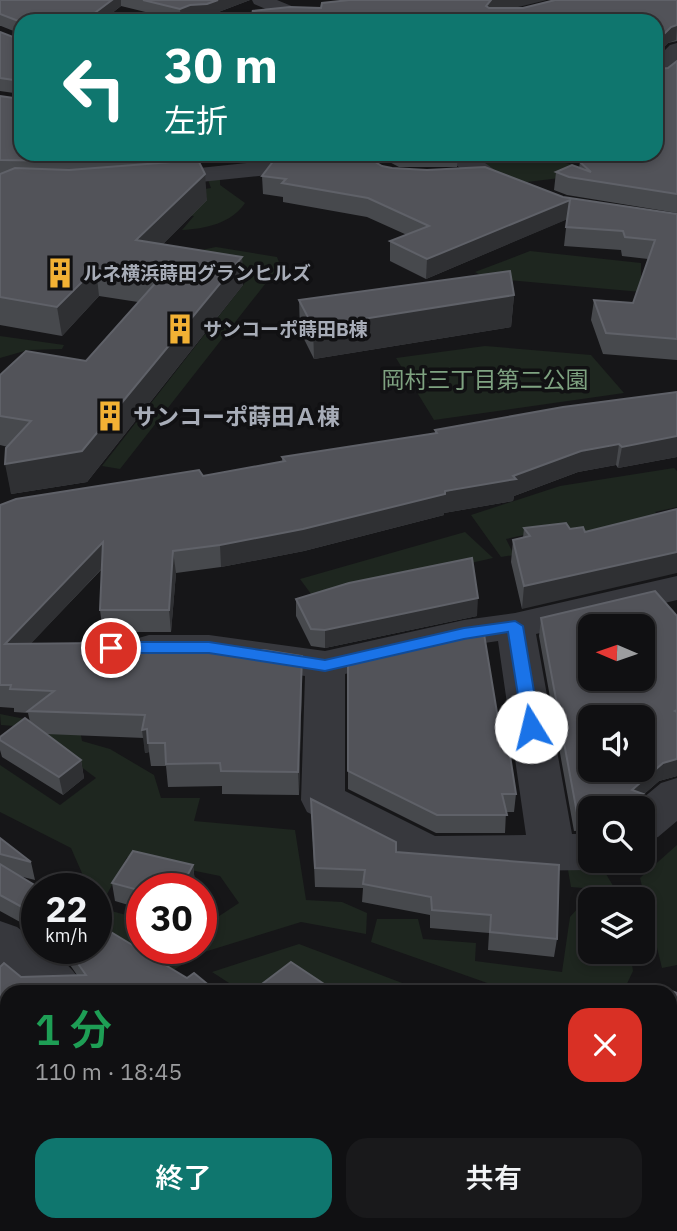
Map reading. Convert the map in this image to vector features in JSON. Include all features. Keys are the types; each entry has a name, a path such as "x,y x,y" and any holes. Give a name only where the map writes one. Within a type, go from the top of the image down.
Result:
{"street":[{"path":"261,0 294,14"},
{"path":"663,72 673,65 671,54 677,49"},
{"path":"128,183 200,164 265,161"},
{"path":"467,161 486,176 540,197"},
{"path":"450,178 486,176"},
{"path":"116,648 209,648 325,665 464,633 515,626 677,588"},
{"path":"325,665 323,800 430,854 571,852 515,626"},
{"path":"655,814 677,795"},
{"path":"0,941 53,985"}],"green space":[{"path":"483,161 558,161 582,167 568,177 527,182 495,174"},
{"path":"220,179 220,185 245,203 233,216 200,228 182,230 194,216 105,204 211,188 208,180"},
{"path":"216,247 277,257 280,265 120,469 102,466 247,280 176,269 192,252"},
{"path":"530,251 641,263 641,292 486,278 475,272"},
{"path":"0,336 64,345 62,349 28,350 0,358"},
{"name":"岡村三丁目第二公園","path":"485,346 591,355 624,393 434,420 396,358"},
{"path":"674,468 677,471 677,507 655,512 664,522 583,540 567,526 506,539 514,555 501,557 471,515 560,486"},
{"path":"465,532 493,558 314,598 300,579"},
{"path":"0,714 80,730 82,741 110,749 154,775 161,798 200,798 194,821 295,830 306,900 342,902 367,913 366,934 301,922 217,948 217,917 239,903 217,873 127,857 112,885 112,873 82,873 71,848 0,812 0,765 60,805 96,778 28,727 1,725"},
{"path":"677,845 677,965 662,968 655,939 655,887 642,887 640,878 646,873 655,873 655,865"},
{"path":"578,868 578,873 605,873 614,887 578,888 571,887 568,870"},
{"path":"578,908 578,964 632,964 633,971 626,985 493,985 371,942 377,919 418,919 423,939 476,943 475,961 562,972 570,917"},
{"path":"112,911 126,915 126,943 112,934"},
{"path":"299,944 407,985 321,985 291,968 261,985 232,985 212,972"},
{"path":"158,964 183,964 170,972"}],"building":[{"path":"0,0 112,0 93,14 14,14 14,19 0,14"},
{"path":"143,0 218,0 180,9"},
{"path":"349,0 491,0 486,6 489,8 523,8 555,0 677,0 677,25 663,35 663,14 259,14 252,11 290,7 321,8 322,3"},
{"path":"0,32 14,37 14,80 0,78"},
{"path":"677,61 677,194 569,177 556,172 572,165 591,172 580,162 582,161 663,161 663,69"},
{"path":"0,96 14,98 14,160 0,160"},
{"path":"198,161 205,174 136,240 242,257 82,451 5,464 6,448 31,421 0,416 0,375 26,351 86,361 160,278 96,268 57,307 0,297 0,174 15,168 69,170"},
{"path":"273,161 374,161 392,168 427,170 485,167 563,197 677,214 677,339 606,333 594,300 633,303 655,240 625,237 623,231 566,227 570,200 427,259 390,241 429,226 368,198 282,183 286,179 262,176"},
{"path":"510,271 514,295 313,327 299,300"},
{"path":"677,392 677,436 622,447 619,444 581,451 513,476 516,479 445,491 445,494 303,529 173,551 169,610 100,610 103,542 5,644 200,642 199,650 264,650 302,656 298,772 221,771 220,763 166,764 165,743 148,743 147,729 142,730 145,715 28,711 54,691 10,689 11,685 0,685 0,505 16,499 199,470 203,476 285,461 282,457 437,433 435,430 563,407"},
{"path":"677,509 677,552 524,586 513,540 530,536 524,528 566,523 570,529 583,527 585,532"},
{"path":"472,558 478,598 325,630 311,629 296,599 349,583"},
{"path":"655,591 677,616 677,759 663,763 655,770 655,705 578,705 578,782 641,782 632,790 643,794 578,796 577,813 541,618"},
{"path":"483,628 503,749 509,749 516,794 502,794 507,815 437,815 348,771 348,658"},
{"path":"25,718 81,760 59,777 0,740 0,737"},
{"path":"311,799 396,842 396,852 559,865 557,939 490,932 491,915 432,910 431,897 363,884 365,870 315,868"},
{"path":"0,838 31,862 0,854"},
{"path":"133,851 193,865 189,873 126,873 126,887 112,883"},
{"path":"0,864 21,877 21,906 0,895"},
{"path":"112,933 126,941 126,964 164,964 187,978 194,973 209,985 0,985 0,967 4,963 21,977 86,975 78,964 112,964"},
{"path":"291,962 326,985 261,985"}],"place":[{"name":"ルネ横浜蒔田グランヒルズ","path":"60,273"},
{"name":"サンコーポ蒔田B棟","path":"180,329"},
{"name":"サンコーポ蒔田Ａ棟","path":"110,416"}],"route":[{"path":"111,648 209,648 325,665 464,633 515,626 531,727"}]}
